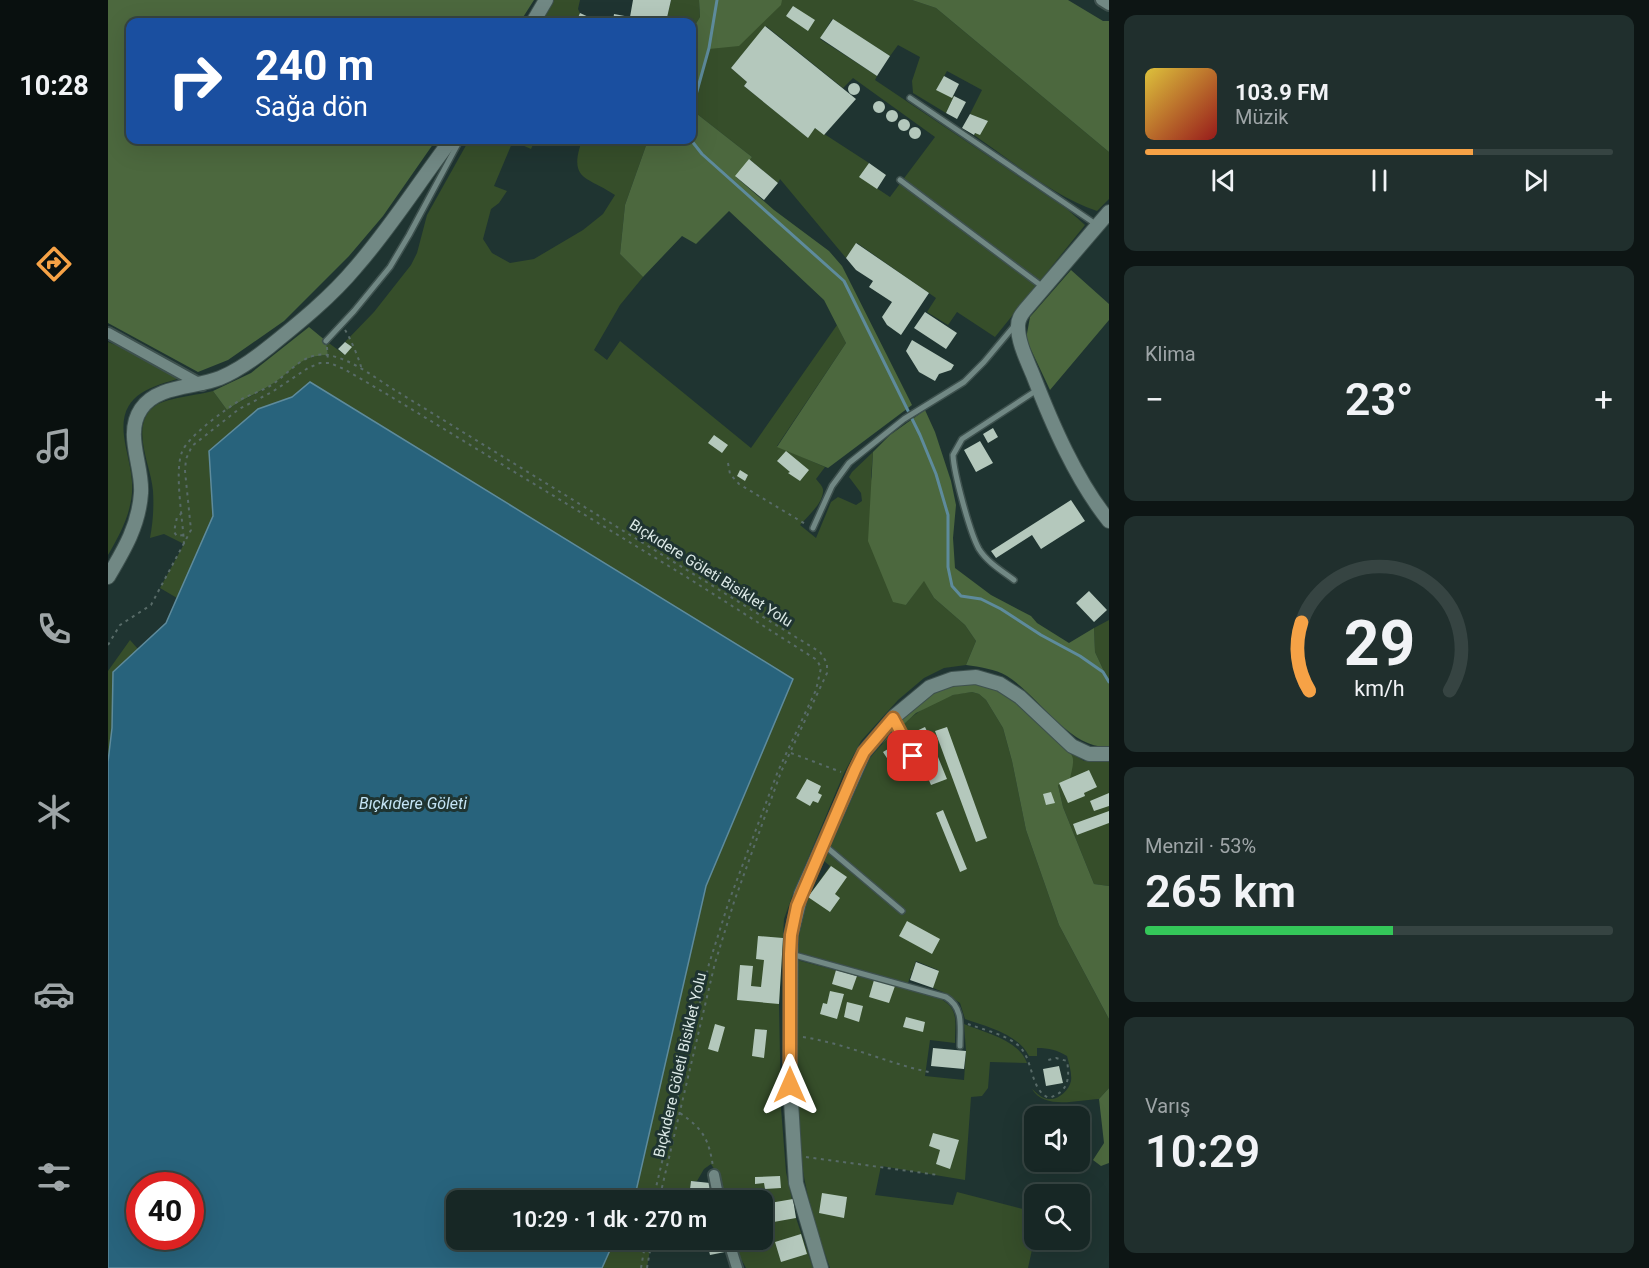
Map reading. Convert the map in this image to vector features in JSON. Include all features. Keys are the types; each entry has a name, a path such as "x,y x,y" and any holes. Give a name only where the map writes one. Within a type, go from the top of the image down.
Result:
{"street":[{"path":"535,18 546,0"},
{"path":"1101,0 1109,5"},
{"path":"108,577 124,550 135,525 139,508 141,491 134,430 141,409 148,400 159,394 202,385 248,363 336,289 382,236 448,144"},
{"path":"1109,212 1019,320 1019,334 1038,389 1082,482 1109,521"},
{"path":"108,333 202,385"},
{"path":"821,1268 796,1183 789,1036 791,935 797,906 864,752 893,718 930,687 952,679 976,677 1000,684 1020,697 1072,746 1089,754 1109,754"},
{"path":"714,1175 717,1190"},
{"path":"731,1250 737,1268"}],"lane":[{"path":"910,98 1098,225"},
{"path":"326,341 390,267 458,144"},
{"path":"900,180 1044,288"},
{"path":"813,528 840,474 849,463 904,419 964,382 1019,320"},
{"path":"1014,580 992,564 980,550 972,532 952,455 962,439 1038,389"},
{"path":"893,718 923,776"},
{"path":"823,844 902,911"},
{"path":"790,954 938,994 955,1004 960,1013 960,1046"}],"path":[{"path":"341,325 350,337 356,357 362,364 362,371"},
{"path":"326,341 328,363"},
{"path":"184,544 179,469 182,452 188,441 240,400 272,384 291,368 312,356 328,355"},
{"name":"Bıçkıdere Göleti Bisiklet Yolu","path":"328,355 349,363 820,652 827,663 827,673 782,772 734,902 715,963 661,1190"},
{"path":"108,645 120,625 151,605 191,530 185,471 186,459 192,446 239,409 272,393 308,368 320,363 328,363 344,369 385,393 817,660 821,668 816,690 778,771 712,953 655,1190"},
{"path":"728,463 730,474 739,484 813,528"},
{"path":"182,513 177,518 174,532 177,536 183,534"},
{"path":"791,753 852,776"},
{"path":"960,1020 1019,1045 1031,1065 1041,1094 1049,1098 1062,1092 1067,1085 1069,1073 1067,1061 1056,1058 1048,1060"},
{"path":"789,1036 845,1045 904,1067 933,1073"},
{"path":"680,1113 700,1130 708,1141 714,1175"},
{"path":"794,1155 938,1175"},
{"path":"641,1268 644,1250"},
{"path":"647,1268 650,1250"}],"green space":[{"path":"108,0 534,0 523,18 126,18 126,144 433,144 383,216 349,256 284,321 228,360 198,372 108,323"},
{"path":"553,0 580,0 578,18 542,18"},
{"path":"671,0 699,0 700,17 696,24 696,18 667,18"},
{"path":"699,0 782,0 781,5 739,46 709,49 696,95 696,24 700,17"},
{"path":"717,0 912,0 936,8 1109,152 1109,199 1097,211 1064,196 1033,177 974,135 987,121 970,114 982,90 947,71 937,89 954,96 946,113 913,93 912,81 920,57 898,45 890,56 832,19 820,39 877,76 875,80 1067,209 1085,225 995,337 957,312 948,325 927,312 936,298 857,243 846,258 780,179 778,183 749,159 752,157 696,113 696,95 709,48","holes":["766,26 843,88 853,78 935,137 890,197 860,177 869,163 815,128 807,137 744,86 747,82 731,68"]},
{"path":"912,0 1068,0 1103,21 1109,21 1109,152 936,8"},
{"path":"696,113 752,157 736,177 774,210 829,251 842,266 912,405 828,468 777,447 846,343 824,300 729,211 696,244 682,236 643,277 620,254 625,205 647,144 696,144"},
{"path":"467,144 512,144 494,186 507,191 499,203 491,209 483,239 492,253 510,263 534,259 583,230 603,214 615,195 583,176 577,163 581,144 647,144 625,205 620,254 643,277 620,305 594,350 607,360 620,341 751,448 837,325 846,343 777,446 825,467 816,479 823,488 820,501 800,525 816,538 831,502 838,497 856,505 862,501 861,493 849,477 873,452 871,477 906,605 924,580 934,598 965,625 976,641 966,665 944,668 924,678 898,700 861,741 844,773 784,919 779,1004 781,1108 786,1172 796,1218 813,1268 746,1268 736,1250 773,1250 773,1190 722,1190 718,1175 711,1164 704,1169 697,1181 691,1181 690,1190 636,1190 706,886 793,679 292,397 258,409 209,451 213,516 177,598 160,588 184,544 164,534 150,538 153,491 142,432 149,412 163,402 213,391 227,410 268,387 304,360 328,355 326,341 345,355 351,347 345,342 374,312 411,265 417,253 427,215"},
{"path":"520,144 533,144 531,149"},
{"path":"1071,270 1109,304 1109,320 1050,390 1026,339 1030,317"},
{"path":"309,327 326,341 328,355 303,361 272,384 227,410 213,391 251,373"},
{"path":"108,342 181,378 148,389 131,402 126,411 124,436 131,476 131,501 122,529 108,555"},
{"path":"925,410 935,432 951,481 956,505 953,538 955,568 991,595 1031,616 1037,623 1069,643 1094,628 1095,652 1109,682 1109,747 1081,740 1068,731 1007,676 992,670 966,665 976,641 965,625 934,598 924,581 906,605 893,602 868,541 873,452 890,435"},
{"path":"1109,620 1109,682 1095,652 1094,628"},
{"path":"130,640 138,649 113,672 112,728 108,762 108,671"},
{"path":"962,682 992,688 1004,694 1025,709 1069,751 1073,758 1070,779 1058,785 1063,807 1094,884 1109,886 1109,1019 1059,925 1026,830 1003,728 986,700 972,692 953,695 916,713 882,744 899,722 926,698"},
{"path":"972,692 986,700 1003,728 1026,830 1059,925 1109,1019 1109,1088 1099,1099 1053,1102 1037,1096 1032,1089 1046,1099 1056,1098 1066,1091 1071,1078 1067,1056 1053,1050 1037,1048 1037,1056 1029,1056 1024,1048 1009,1036 965,1019 960,1003 933,988 938,970 916,961 908,983 797,952 808,897 830,866 824,861 870,758 897,729 918,712 941,699"},
{"path":"1071,753 1084,761 1109,761 1109,886 1094,884 1063,807 1058,785"},
{"path":"797,960 937,997 950,1006 955,1015 955,1043 930,1040 925,1076 964,1080 966,1051 964,1024 1009,1042 1023,1055 1027,1063 990,1062 988,1088 982,1096 971,1097 965,1180 881,1166 875,1195 953,1205 957,1192 1024,1209 1024,1250 1032,1250 1028,1268 830,1268 804,1179 796,1078"},
{"path":"1109,1088 1109,1163 1101,1166 1093,1160 1104,1143 1099,1099"},
{"path":"610,1250 650,1250 647,1268 602,1268"}],"water":[{"name":"Bıçkıdere Göleti","path":"310,382 793,679 706,886 636,1190 446,1190 446,1250 610,1250 602,1268 108,1268 108,762 112,728 113,672 166,623 213,516 209,451 258,409 292,397"}],"building":[{"path":"633,0 671,0 667,18 614,18 614,14 630,17"},
{"path":"793,6 815,20 808,31 786,16"},
{"path":"580,13 591,18 578,18"},
{"path":"833,19 890,56 877,76 820,38"},
{"path":"765,26 856,99 824,135 815,128 808,138 744,86 747,82 731,68"},
{"path":"944,76 959,84 952,98 936,90"},
{"path":"856,83 860,89 856,95 852,95 848,87"},
{"path":"954,96 966,102 957,119 946,113"},
{"path":"881,101 885,107 881,113 877,113 873,105"},
{"path":"894,110 898,116 894,122 890,122 886,114"},
{"path":"970,114 988,121 980,135 975,133 974,135 962,128"},
{"path":"906,119 910,125 906,131 902,131 898,123"},
{"path":"917,127 921,133 917,139 913,139 909,131"},
{"path":"749,159 778,183 764,200 735,176"},
{"path":"869,163 886,175 877,189 859,177"},
{"path":"856,243 929,293 901,335 887,325 882,317 892,302 869,287 873,281 856,270 846,258"},
{"path":"925,312 957,333 946,349 914,328"},
{"path":"912,340 954,365 951,370 939,374 935,381 919,372 906,351"},
{"path":"345,342 352,347 345,355 338,349"},
{"path":"993,428 998,437 988,443 983,434"},
{"path":"714,435 728,445 722,453 708,443"},
{"path":"980,441 993,463 976,472 964,450"},
{"path":"786,451 809,470 800,481 788,473 790,472 777,461"},
{"path":"740,470 748,475 745,481 737,476"},
{"path":"1071,500 1085,521 1041,549 1032,535 996,558 991,551"},
{"path":"1089,591 1107,610 1094,622 1076,603"},
{"path":"925,727 935,748 919,755 910,734"},
{"path":"947,727 987,838 976,842 935,731"},
{"path":"898,743 910,763 896,772 883,752"},
{"path":"938,757 947,779 931,785 922,764"},
{"path":"1089,770 1097,787 1084,793 1085,796 1068,803 1059,783"},
{"path":"807,779 821,786 818,793 822,795 818,803 813,801 810,806 796,798"},
{"path":"1051,792 1055,803 1046,805 1043,794"},
{"path":"1109,793 1109,806 1094,811 1090,801"},
{"path":"943,810 967,869 960,872 936,813"},
{"path":"1109,811 1109,823 1077,835 1073,824"},
{"path":"831,866 847,877 835,894 840,898 830,912 808,897"},
{"path":"907,921 940,939 932,954 899,936"},
{"path":"758,936 783,938 779,1004 737,1000 740,965 753,966 751,986 761,987 764,960 756,959"},
{"path":"916,962 939,971 933,988 910,980"},
{"path":"836,970 857,976 852,990 832,984"},
{"path":"874,980 895,986 889,1003 869,997"},
{"path":"830,991 844,994 837,1019 820,1014 823,1003 827,1004"},
{"path":"847,1002 863,1006 859,1022 844,1017"},
{"path":"906,1017 925,1022 923,1032 903,1027"},
{"path":"715,1024 725,1027 718,1052 708,1049"},
{"path":"755,1029 767,1030 764,1058 752,1056"},
{"path":"933,1048 966,1051 964,1069 931,1066"},
{"path":"1059,1066 1063,1083 1046,1086 1043,1069"},
{"path":"933,1133 959,1140 950,1169 936,1164 940,1150 929,1146"},
{"path":"780,1176 781,1188 765,1189 764,1183 755,1184 755,1177"},
{"path":"691,1181 710,1183 710,1190 690,1190"},
{"path":"822,1193 847,1197 844,1218 819,1213"},
{"path":"793,1199 796,1218 773,1222 773,1202"},
{"path":"801,1234 807,1254 781,1262 775,1242"},
{"path":"709,1250 724,1250 725,1252 710,1255"}],"waterway":[{"path":"696,95 709,48 717,0"},
{"path":"694,144 702,154 844,281 920,435 936,474 948,515 948,567 952,586 961,596 981,599 1001,609 1041,635 1080,656 1103,672 1109,682"}],"route":[{"path":"790,1085 791,935 801,894 864,752 893,718 913,756"}]}
